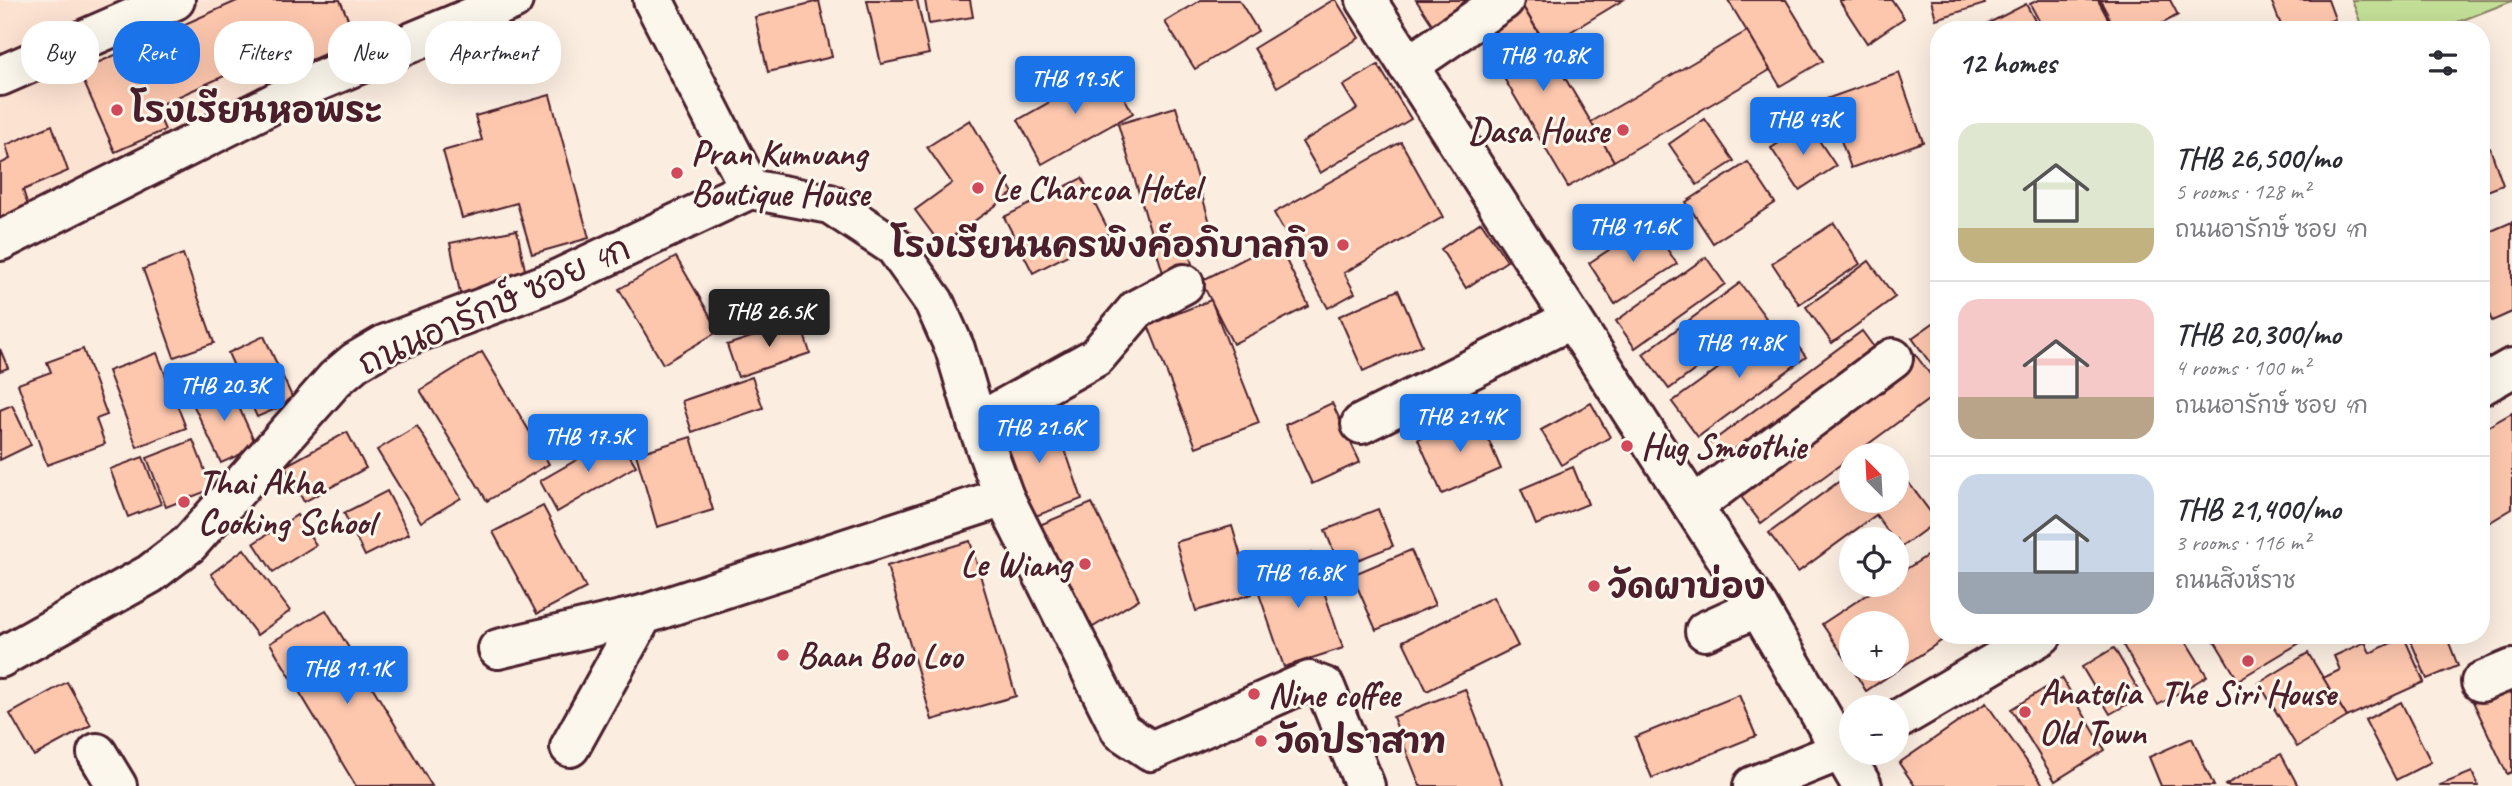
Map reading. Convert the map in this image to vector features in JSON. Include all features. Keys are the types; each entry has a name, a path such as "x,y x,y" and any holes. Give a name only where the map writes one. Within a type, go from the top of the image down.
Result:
{"street":[{"path":"0,76 175,0"},
{"path":"0,241 313,83 513,0"},
{"path":"653,0 750,189 830,204 895,247 934,302 955,349 977,423 1004,498 1121,731 1152,751 1309,681 1325,687 1365,786"},
{"path":"1366,0 1758,607 1839,752"},
{"path":"1408,65 1504,0"},
{"name":"ถนนอารักษ์ ซอย 4ก","path":"0,658 150,574 189,544 335,379 355,362 386,345 554,281 750,189"},
{"path":"977,423 1096,356 1137,309 1184,284"},
{"path":"1361,424 1572,319"},
{"path":"1693,506 1893,358"},
{"path":"2490,380 2512,368"},
{"path":"498,649 643,615 1004,498"},
{"path":"1705,631 1758,607"},
{"path":"570,747 643,615"},
{"path":"1909,713 2027,644"},
{"path":"97,753 117,786"},
{"path":"1753,786 1793,770 1839,762"},
{"path":"1847,765 1863,786"}],"shaded area":[{"name":"โรงเรียนหอพระ","path":"0,0 470,0 411,27 411,21 328,21 328,66 314,73 314,21 214,21 214,84 290,84 0,219"}],"green space":[{"path":"2352,0 2512,0 2460,21 2360,21"}],"building":[{"path":"239,0 340,0 349,21 328,21 328,53 314,59 314,21 214,21 214,81 155,107 165,130 115,152 85,84 99,84 99,62 113,56 113,84 200,84 200,21 192,21"},
{"path":"867,0 917,0 929,54 881,64"},
{"path":"925,0 970,0 973,17 929,24"},
{"path":"1201,0 1239,0 1258,31 1195,69 1165,22"},
{"path":"1336,0 1359,38 1277,87 1254,48"},
{"path":"1416,0 1475,0 1434,27"},
{"path":"1519,0 1614,161 1568,187 1471,22"},
{"path":"1527,0 1623,0 1547,46 1521,3"},
{"path":"1728,0 1786,0 1823,61 1780,86"},
{"path":"1839,0 1892,0 1904,18 1867,43"},
{"path":"1931,0 1983,0 1985,4 1936,19"},
{"path":"2038,0 2098,0 2109,21 2039,21 2030,4"},
{"path":"2100,0 2170,0 2178,15 2167,21 2111,21"},
{"path":"2271,0 2328,0 2335,19 2330,21 2279,21"},
{"path":"819,1 832,57 768,72 755,17"},
{"path":"2026,4 2035,21 1993,21"},
{"path":"1747,31 1770,70 1614,161 1591,122"},
{"path":"1378,65 1411,119 1320,173 1302,142 1357,109 1343,86"},
{"path":"1108,69 1133,113 1042,164 1018,120"},
{"path":"1899,73 1923,142 1851,168 1826,99"},
{"path":"550,95 589,238 532,254 517,203 462,218 443,151 482,140 475,116"},
{"path":"1176,107 1213,233 1185,241 1193,267 1164,276 1118,124"},
{"path":"1705,119 1734,161 1697,185 1669,144"},
{"name":"Le Charcoa Hotel","path":"970,120 1013,193 941,245 915,210 952,183 927,147"},
{"path":"1808,124 1836,166 1799,190 1771,148"},
{"path":"52,125 68,171 23,190 28,206 0,218 0,164 10,159 6,145"},
{"name":"โรงเรียนนครพิงค์อภิบาลกิจ","path":"1401,142 1443,217 1344,273 1355,293 1328,308 1274,213"},
{"path":"2490,148 2503,185 2490,190"},
{"path":"1748,162 1775,203 1713,243 1686,202"},
{"path":"1082,178 1110,233 1033,273 1004,217"},
{"path":"1481,222 1507,261 1466,288 1441,249"},
{"path":"2512,222 2512,312 2492,321 2490,316 2490,232"},
{"path":"1650,223 1677,264 1615,304 1589,263"},
{"path":"1834,223 1860,264 1799,304 1772,263"},
{"path":"517,230 528,285 461,298 450,243"},
{"path":"1277,242 1309,306 1233,344 1201,281"},
{"path":"183,254 214,343 174,357 143,269"},
{"path":"676,257 719,331 663,364 619,289"},
{"path":"1706,257 1725,284 1635,348 1616,321"},
{"path":"1869,261 1895,297 1832,343 1806,307"},
{"path":"1740,283 1766,318 1669,389 1643,354"},
{"path":"1398,290 1422,345 1363,371 1339,316"},
{"path":"1211,300 1259,423 1196,447 1148,325"},
{"path":"800,321 810,353 738,377 727,345"},
{"path":"1781,323 1806,357 1698,437 1672,402"},
{"path":"1930,325 1930,363 1912,338"},
{"path":"1862,331 1882,358 1726,473 1706,446"},
{"path":"264,336 294,401 257,417 228,353"},
{"path":"0,349 8,368 0,371"},
{"path":"83,349 107,415 96,419 105,444 47,465 18,384 51,372 47,362"},
{"path":"1911,349 1930,374 1930,399 1870,443 1839,443 1839,466 1761,523 1730,482"},
{"path":"482,352 549,464 487,501 420,390"},
{"path":"157,353 186,428 137,447 108,371"},
{"path":"752,377 763,408 692,432 682,401"},
{"path":"228,383 257,447 221,463 191,400"},
{"path":"1332,403 1360,462 1312,484 1285,425"},
{"path":"1591,403 1610,437 1561,465 1541,430"},
{"path":"12,405 31,445 0,460 0,410"},
{"path":"1052,412 1082,499 1027,519 996,432"},
{"path":"1477,413 1501,469 1442,494 1418,439"},
{"path":"2512,413 2512,509 2490,522 2490,425"},
{"path":"417,426 461,498 421,522 377,450"},
{"path":"347,432 366,468 304,502 285,466"},
{"path":"618,436 636,466 557,512 540,481"},
{"path":"691,437 713,510 657,527 636,454"},
{"path":"193,440 212,489 166,507 147,458"},
{"path":"143,457 161,504 128,517 110,469"},
{"path":"1573,467 1588,504 1536,525 1521,489"},
{"path":"1839,482 1839,513 1909,513 1909,483 1930,512 1930,526 1909,541 1909,527 1884,527 1876,515 1860,527 1839,527 1839,542 1798,572 1769,533"},
{"path":"387,491 409,534 365,556 344,513"},
{"name":"Le Wiang","path":"1092,503 1139,599 1083,633 1030,529"},
{"path":"543,506 586,588 537,614 493,532"},
{"path":"1378,509 1393,546 1340,567 1325,530"},
{"path":"297,515 316,545 273,572 254,543"},
{"path":"1232,526 1252,594 1196,611 1176,542"},
{"path":"970,541 1016,696 932,720 887,566"},
{"path":"244,549 290,611 257,635 211,574"},
{"path":"1411,550 1435,605 1376,630 1352,575"},
{"path":"1311,553 1343,648 1284,667 1252,573"},
{"path":"1930,554 1930,644 1936,644 1909,662 1909,611 1842,611 1863,597 1909,597 1909,567"},
{"path":"1493,597 1518,646 1427,691 1403,641"},
{"path":"326,610 432,786 356,786 270,643"},
{"path":"1839,613 1839,649 1822,624"},
{"path":"2122,644 2187,644 2207,676 2158,705"},
{"name":"The Siri House","path":"2216,644 2298,644 2238,680"},
{"path":"2361,644 2366,644 2370,653 2389,644 2407,644 2424,682 2347,717 2323,678 2340,670 2334,656"},
{"path":"2412,644 2449,644 2458,666 2427,679"},
{"path":"2114,648 2142,696 2110,714 2082,667"},
{"path":"2308,653 2347,717 2297,747 2259,683"},
{"path":"2062,678 2105,750 2055,781 2011,709"},
{"path":"2512,680 2512,772 2507,774 2469,693"},
{"path":"1860,681 1881,681 1866,691"},
{"path":"67,682 91,725 34,756 10,714"},
{"path":"1465,689 1503,786 1420,786 1393,717"},
{"path":"1739,695 1756,736 1652,778 1635,737"},
{"path":"2401,702 2431,762 2396,780 2365,720"},
{"path":"1986,703 2044,786 1915,786 1900,765 1909,765 1909,756"},
{"path":"2192,738 2214,786 2161,786 2149,757"},
{"path":"2281,754 2298,786 2225,785"},
{"path":"2472,772 2478,786 2440,785"}],"place":[{"name":"โรงเรียนหอพระ","path":"117,110"},
{"name":"Dasa House","path":"1623,130"},
{"name":"Pran Kumuang Boutique House","path":"677,173"},
{"name":"Le Charcoa Hotel","path":"978,188"},
{"name":"โรงเรียนนครพิงค์อภิบาลกิจ","path":"1343,245"},
{"name":"Hug Smoothie","path":"1627,446"},
{"name":"Thai Akha Cooking School","path":"184,502"},
{"name":"Le Wiang","path":"1085,564"},
{"name":"วัดผาบ่อง","path":"1594,586"},
{"name":"Baan Boo Loo","path":"783,655"},
{"name":"The Siri House","path":"2248,661"},
{"name":"Nine coffee","path":"1254,694"},
{"name":"Anatolia Old Town","path":"2025,712"},
{"name":"วัดปราสาท","path":"1261,741"}]}
